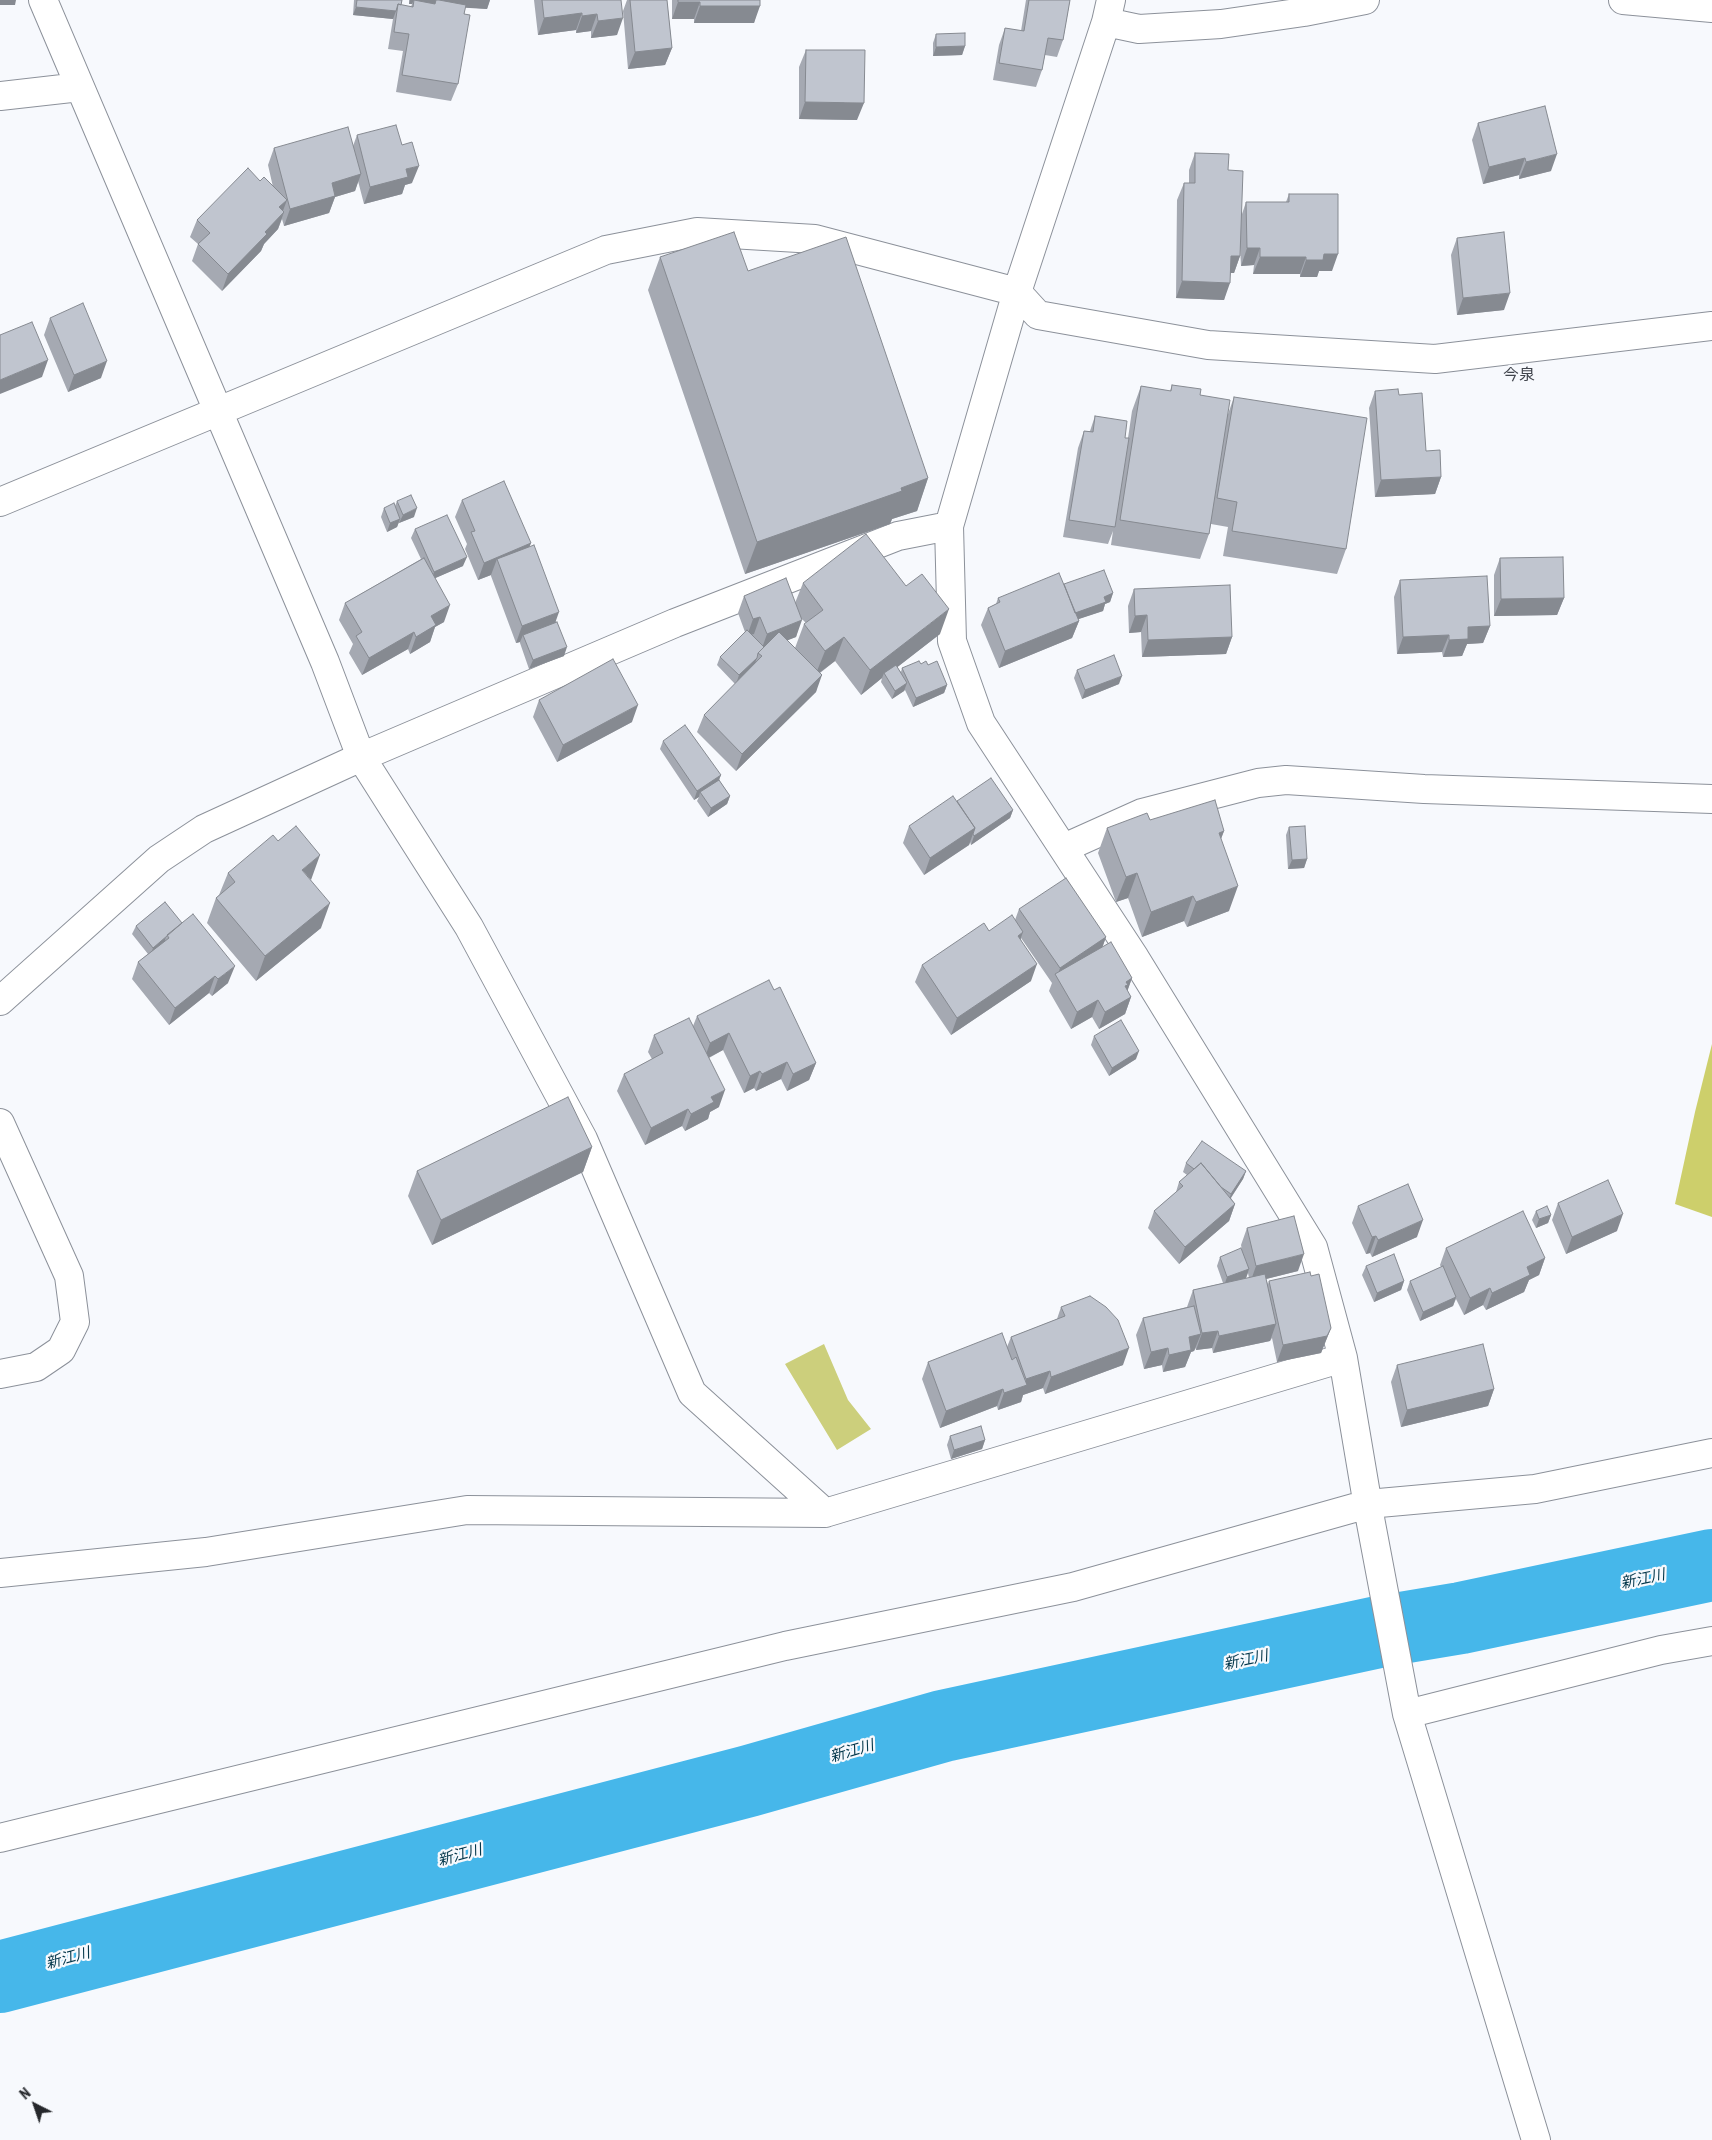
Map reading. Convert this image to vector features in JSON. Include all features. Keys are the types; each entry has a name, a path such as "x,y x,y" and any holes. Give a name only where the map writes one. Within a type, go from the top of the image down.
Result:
{"street":[{"path":"43,0 325,662 361,757 469,926 583,1139 692,1393 825,1513"},
{"path":"1365,0 1304,12 1221,24 1139,29 1108,11 1018,292 949,526 952,642 981,723 1135,958 1313,1247 1343,1358 1405,1704 1536,2140"},
{"path":"1623,0 1712,8"},
{"path":"0,96 80,87"},
{"path":"0,502 218,413 606,250 697,232 814,238 1018,292 1038,315 1208,345 1435,359 1712,326"},
{"path":"0,1001 159,859 204,829 361,757 675,623 898,536 949,526"},
{"path":"1064,848 1142,813 1258,783 1286,780 1424,789 1712,798"},
{"path":"0,1123 69,1276 75,1322 61,1350 36,1367 0,1374"},
{"path":"0,1573 206,1552 467,1510 825,1513 1343,1358"},
{"path":"0,1838 785,1646 1073,1588 1369,1511 1535,1489 1712,1453"},
{"path":"1405,1704 1712,1640"}],"green space":[{"path":"824,1344 848,1400 871,1429 837,1450 785,1364"}],"shaded area":[{"path":"1712,1044 1712,1217 1675,1204"}],"building":[{"path":"357,0 402,0 401,5 398,4 396,11 356,7"},
{"path":"414,0 435,4 436,0 439,0 466,5 464,14 470,15 458,84 402,75 409,34 394,32 398,4 413,7"},
{"path":"542,0 621,0 623,18 598,21 597,14 582,16 582,13 544,18"},
{"path":"630,0 667,0 672,48 635,52"},
{"path":"678,0 760,0 760,6 700,6 700,2 678,2"},
{"path":"1029,0 1070,0 1063,40 1048,38 1042,70 999,63 1005,28 1024,31"},
{"path":"965,33 965,46 936,47 936,34"},
{"path":"806,50 865,50 864,103 805,102"},
{"path":"1545,106 1557,154 1526,162 1525,158 1489,167 1478,123"},
{"path":"396,125 402,145 412,142 419,166 406,169 408,177 370,187 357,135"},
{"path":"348,127 361,174 332,183 335,196 290,209 274,148"},
{"path":"1195,153 1229,154 1228,170 1243,171 1240,256 1231,256 1230,283 1182,281 1184,183 1195,183"},
{"path":"248,168 260,181 264,177 287,200 279,207 284,212 265,232 267,234 228,274 198,244 210,233 197,220"},
{"path":"1289,194 1338,194 1338,254 1324,254 1323,260 1306,260 1306,257 1260,257 1260,248 1247,248 1246,202 1289,202"},
{"path":"734,232 748,271 846,237 928,478 901,488 902,491 757,542 660,257"},
{"path":"1504,232 1510,293 1463,298 1457,238"},
{"path":"83,303 107,361 74,375 50,318"},
{"path":"32,322 48,360 0,380 0,335"},
{"path":"1172,385 1201,389 1200,395 1230,400 1209,534 1120,520 1141,386 1171,391"},
{"path":"1398,389 1399,395 1422,393 1426,451 1440,450 1441,477 1381,480 1375,391"},
{"path":"1234,397 1367,418 1346,549 1232,531 1237,502 1217,498"},
{"path":"1095,416 1127,421 1125,438 1129,438 1115,527 1069,520 1084,431 1093,432"},
{"path":"504,481 531,543 484,563 471,532 475,531 462,500"},
{"path":"411,495 417,508 403,515 397,501"},
{"path":"394,503 400,519 390,523 384,508"},
{"path":"447,515 467,557 434,572 415,529"},
{"path":"866,534 906,586 922,574 949,609 870,670 844,637 825,651 804,624 823,610 803,583"},
{"path":"534,545 559,612 522,626 497,559"},
{"path":"1563,557 1564,598 1501,599 1500,558"},
{"path":"424,558 450,605 431,616 436,625 416,637 414,632 369,658 356,636 362,632 345,603"},
{"path":"1104,570 1113,593 1104,597 1106,602 1075,613 1064,584"},
{"path":"1059,573 1079,621 1005,651 988,608 1000,602 998,598"},
{"path":"1487,576 1490,626 1468,627 1468,639 1449,640 1449,635 1403,637 1400,580"},
{"path":"786,578 802,620 767,634 760,617 753,619 744,596"},
{"path":"1230,585 1232,637 1148,640 1147,615 1135,616 1134,589"},
{"path":"557,622 567,647 533,660 523,635"},
{"path":"747,630 764,647 758,653 757,658 739,675 720,657"},
{"path":"779,632 822,675 742,754 704,715 762,656 758,653"},
{"path":"1114,655 1122,676 1085,690 1077,670"},
{"path":"613,659 638,705 563,745 539,700"},
{"path":"919,661 921,664 926,661 928,665 937,661 947,685 916,698 902,668"},
{"path":"896,665 907,683 895,691 884,673"},
{"path":"685,725 721,775 697,791 663,741"},
{"path":"991,778 1013,810 974,836 975,828 957,801"},
{"path":"719,780 730,796 711,808 700,792"},
{"path":"953,796 975,828 930,858 909,826"},
{"path":"1215,800 1224,831 1219,833 1238,886 1196,902 1193,896 1151,912 1137,873 1126,877 1107,828 1147,813 1150,820"},
{"path":"296,826 320,855 302,870 330,903 265,956 216,898 235,882 228,873 273,835 278,841"},
{"path":"1305,826 1307,859 1292,860 1289,827"},
{"path":"1066,878 1106,937 1060,968 1019,909"},
{"path":"165,902 182,923 153,948 136,926"},
{"path":"193,914 235,966 218,979 215,976 175,1008 138,962 169,938 167,935"},
{"path":"1012,915 1023,932 1018,936 1037,964 957,1018 922,965 984,923 989,931"},
{"path":"1111,942 1132,978 1126,982 1128,985 1125,986 1131,997 1105,1012 1098,1000 1077,1012 1055,974"},
{"path":"769,980 774,990 780,987 816,1063 793,1074 787,1062 762,1074 760,1071 750,1076 729,1033 710,1043 697,1016"},
{"path":"689,1018 725,1090 711,1097 714,1102 691,1114 688,1109 651,1128 624,1074 663,1053 654,1035"},
{"path":"1121,1020 1139,1051 1112,1068 1094,1036"},
{"path":"568,1097 592,1147 441,1220 417,1171"},
{"path":"1202,1141 1246,1171 1231,1194 1221,1187 1201,1163 1194,1169 1186,1163"},
{"path":"1201,1163 1235,1204 1185,1247 1154,1211 1183,1186 1179,1182"},
{"path":"1608,1180 1623,1214 1572,1237 1558,1203"},
{"path":"1408,1184 1423,1220 1378,1240 1376,1236 1372,1237 1358,1206"},
{"path":"1547,1206 1551,1215 1539,1219 1536,1211"},
{"path":"1523,1211 1545,1258 1527,1267 1530,1275 1492,1293 1490,1288 1470,1298 1446,1248"},
{"path":"1294,1216 1304,1254 1256,1266 1247,1228"},
{"path":"1241,1248 1249,1269 1227,1277 1220,1257"},
{"path":"1394,1254 1404,1281 1377,1293 1366,1266"},
{"path":"1443,1266 1456,1297 1423,1312 1410,1281"},
{"path":"1310,1272 1311,1276 1319,1274 1331,1328 1327,1336 1283,1345 1269,1281"},
{"path":"1265,1274 1276,1324 1219,1336 1218,1331 1202,1333 1193,1290"},
{"path":"1090,1296 1106,1307 1118,1320 1129,1348 1051,1377 1050,1371 1026,1379 1011,1337 1065,1316 1061,1307"},
{"path":"1194,1306 1201,1334 1189,1337 1191,1350 1169,1355 1168,1348 1151,1352 1143,1318"},
{"path":"1002,1333 1012,1360 1016,1357 1027,1385 1004,1393 1003,1389 946,1411 928,1362"},
{"path":"1483,1344 1494,1389 1407,1410 1397,1365"},
{"path":"981,1426 985,1440 954,1450 950,1436"}],"waterway":[{"name":"新江川","path":"0,1977 749,1781 943,1726 1383,1631 1461,1618 1712,1565"}],"district":[{"name":"今泉","path":"1519,376"}]}
